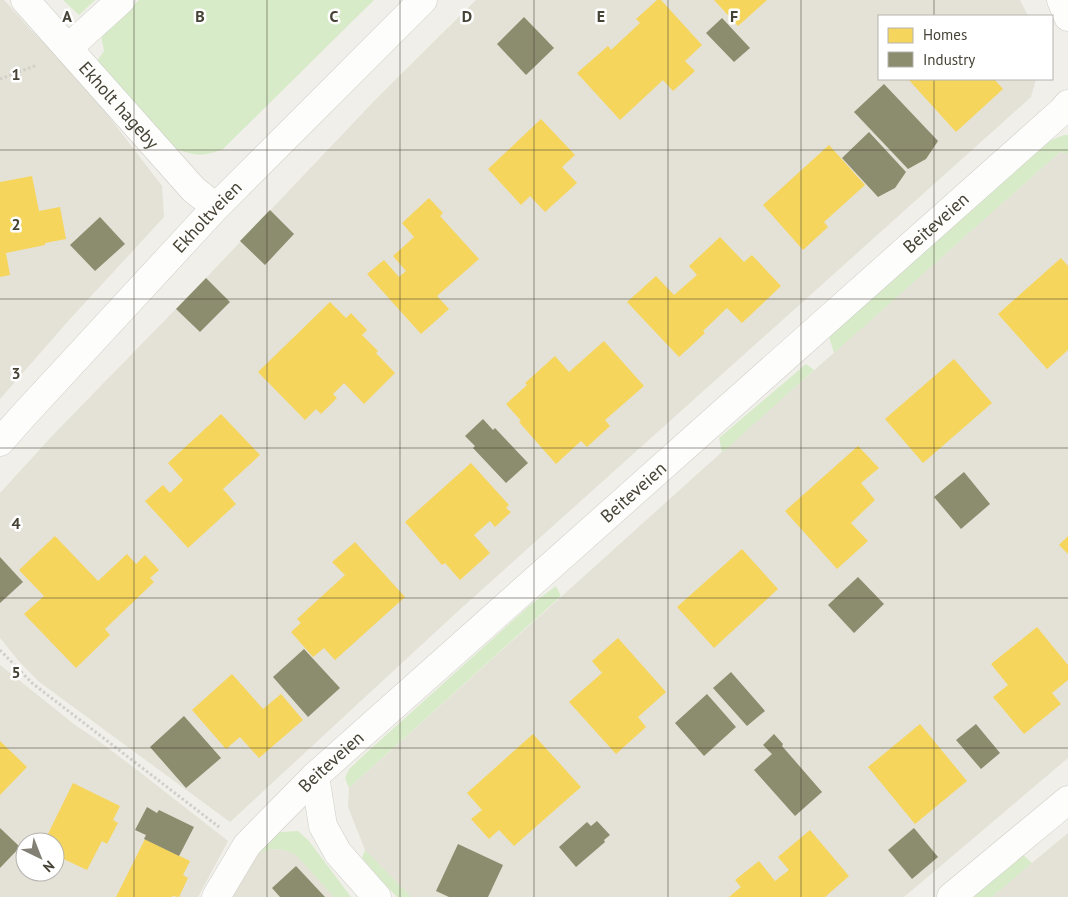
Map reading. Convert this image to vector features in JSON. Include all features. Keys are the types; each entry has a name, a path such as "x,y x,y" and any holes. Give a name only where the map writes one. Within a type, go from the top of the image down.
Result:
{"street":[{"name":"Ekholt hageby","path":"26,0 194,190 216,207"},
{"path":"68,48 121,0"},
{"name":"Ekholtveien","path":"0,442 216,207 423,0"},
{"path":"1061,0 1068,17"},
{"name":"Beiteveien","path":"216,897 246,845 315,776 1068,104"},
{"path":"315,776 323,826 338,853 377,897"},
{"path":"951,897 1068,800"}],"path":[{"path":"0,650 32,683 213,823 246,845"}],"shaded area":[{"path":"0,0 4,0 80,79 162,186 164,217 69,320 0,399"},
{"path":"476,0 1020,0 1028,15 878,15 878,80 1036,80 1031,97 456,613 230,822 38,681 0,638 0,493 52,436 377,98"},
{"path":"1060,152 1068,154 1068,758 904,897 411,897 365,850 348,807 349,788 704,468"},
{"path":"0,665 75,725 141,773 228,841 198,897 0,897"},
{"path":"1068,833 1068,897 992,897 1021,872"},
{"path":"270,849 284,850 297,855 334,897 228,897 255,855"}],"green space":[{"path":"63,0 95,0 79,15"},
{"path":"139,0 374,0 223,149 198,154 174,148 97,61 104,51 101,35"},
{"path":"1068,135 1068,154 1060,152 834,353 829,337 1015,170 1049,141"},
{"path":"806,364 814,370 722,453 719,438"},
{"path":"556,586 561,596 349,788 345,778 349,769 529,606"},
{"path":"298,831 309,841 351,897 334,897 296,855 284,850 270,849 255,855 273,835 281,832"},
{"path":"365,850 411,897 397,897 362,858"},
{"path":"1022,854 1032,863 992,897 971,897"}],"building: Homes":[{"path":"657,0 661,0 702,45 685,61 695,71 673,91 663,80 620,120 577,73 608,46 611,50 640,23 636,19"},
{"path":"714,0 767,0 738,26"},
{"path":"909,80 995,80 1003,89 956,132"},
{"path":"541,119 575,155 562,167 577,183 545,212 530,196 521,205 488,169"},
{"path":"829,145 865,185 824,222 828,227 803,250 763,205"},
{"path":"32,176 39,211 60,207 66,239 6,253 10,275 0,277 0,182"},
{"path":"429,198 443,213 440,216 479,259 437,296 449,309 421,334 367,274 384,260 399,277 406,271 393,256 414,237 402,223"},
{"path":"720,237 744,262 752,255 781,286 742,323 727,308 703,331 705,333 679,357 627,302 656,276 674,295 697,275 689,266"},
{"path":"1061,258 1068,266 1068,350 1047,369 998,314"},
{"path":"330,302 346,318 351,313 367,330 362,335 378,351 376,353 395,373 364,404 344,383 333,394 337,398 321,414 316,409 305,420 258,372"},
{"path":"604,341 644,386 605,420 610,426 587,447 581,441 556,464 519,422 521,421 506,404 527,385 525,383 555,356 569,372"},
{"path":"954,359 992,403 923,463 885,419"},
{"path":"221,414 260,455 223,489 236,504 188,548 145,501 163,485 170,493 183,480 168,463"},
{"path":"858,446 879,468 861,483 875,500 851,523 868,541 837,569 785,511"},
{"path":"471,463 509,505 506,508 511,512 495,527 490,521 474,535 490,553 460,580 445,563 442,565 405,522"},
{"path":"55,536 98,581 127,554 136,564 145,555 159,570 150,578 154,582 105,629 110,635 76,668 24,614 44,596 19,570"},
{"path":"1068,536 1068,554 1059,545"},
{"path":"355,542 405,597 335,660 324,648 313,657 291,632 301,623 297,619 345,575 332,562"},
{"path":"742,549 778,589 714,648 677,607"},
{"path":"1037,627 1068,665 1068,680 1052,693 1061,704 1024,734 993,697 1008,685 991,664"},
{"path":"618,638 666,692 638,717 646,727 616,754 569,702 602,673 592,661"},
{"path":"232,674 263,709 281,694 303,720 259,758 240,737 226,749 192,710"},
{"path":"920,724 967,781 915,824 868,767"},
{"path":"533,734 581,787 514,846 499,830 489,839 471,819 482,810 467,793"},
{"path":"0,741 27,767 0,795"},
{"path":"73,783 120,806 113,820 118,823 107,844 102,841 87,870 65,860 65,832 49,832"},
{"path":"810,830 849,876 825,897 729,897 741,887 735,880 759,861 775,881 789,870 778,857"},
{"path":"145,839 190,861 183,875 188,878 179,897 116,897"}],"building: Industry":[{"path":"524,17 554,48 526,75 497,44"},
{"path":"722,18 750,48 734,62 706,33"},
{"path":"884,84 938,141 926,159 908,169 854,112"},
{"path":"869,132 906,172 895,188 878,197 842,158"},
{"path":"270,210 294,234 265,265 240,241"},
{"path":"100,217 125,244 95,271 70,245"},
{"path":"206,278 230,302 200,332 176,309"},
{"path":"483,419 493,430 495,428 528,463 506,483 473,448 475,446 465,436"},
{"path":"964,472 990,504 961,529 934,497"},
{"path":"0,557 23,582 0,603"},
{"path":"858,577 884,604 854,633 828,605"},
{"path":"304,649 340,688 308,717 273,677"},
{"path":"731,672 765,711 747,726 713,688"},
{"path":"707,694 736,727 704,756 675,723"},
{"path":"184,716 221,758 186,788 150,747"},
{"path":"976,724 1000,753 981,769 956,740"},
{"path":"774,734 822,792 795,816 754,770 772,754 763,745"},
{"path":"147,807 157,813 159,810 194,827 179,856 144,839 146,835 135,830"},
{"path":"597,821 610,835 604,840 605,842 576,867 559,847 587,822 591,826"},
{"path":"0,828 15,842 15,852 0,868"},
{"path":"914,828 938,857 912,879 888,850"},
{"path":"458,844 503,865 488,897 449,897 436,891"},
{"path":"296,866 325,897 280,897 272,888"}]}
